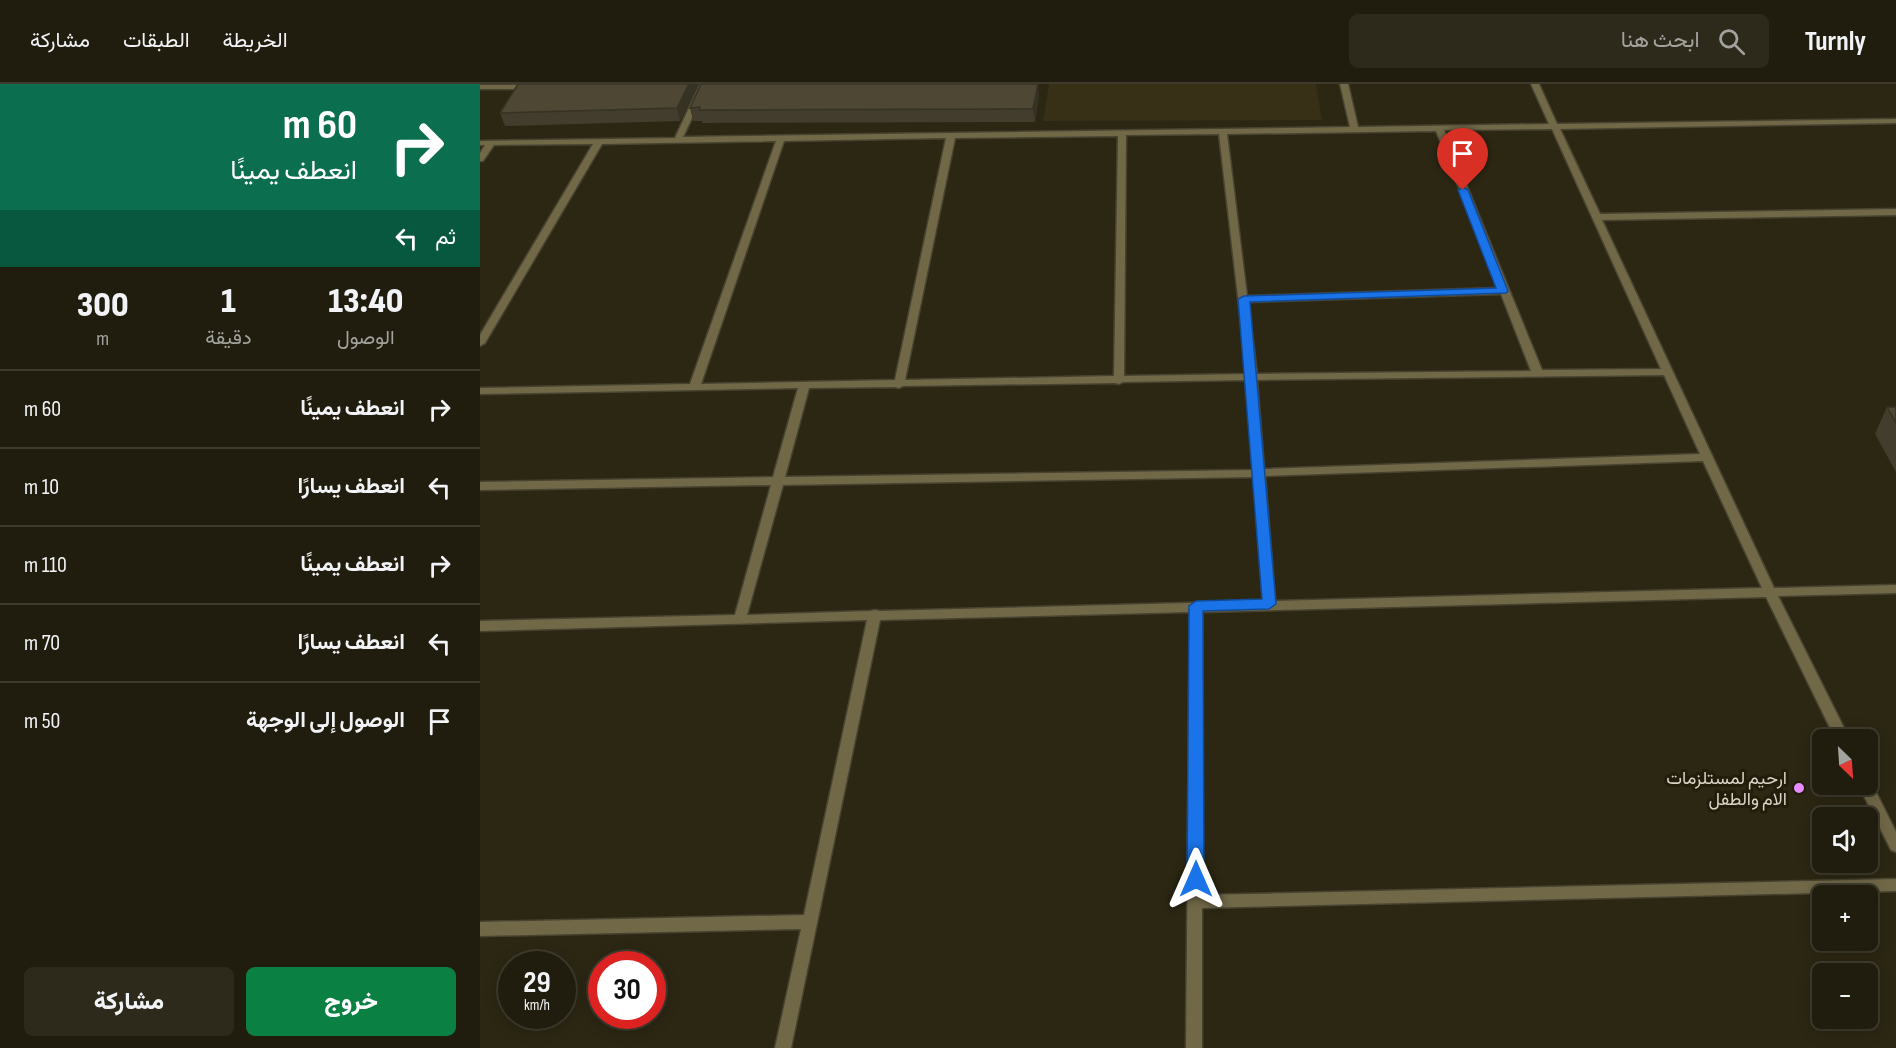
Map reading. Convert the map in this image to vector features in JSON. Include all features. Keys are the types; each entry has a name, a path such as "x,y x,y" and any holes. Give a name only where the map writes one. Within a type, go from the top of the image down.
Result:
{"street":[{"path":"678,140 704,84"},
{"path":"1344,84 1355,130"},
{"path":"1535,84 1770,593 1838,729"},
{"path":"481,88 540,86"},
{"path":"480,143 1896,121"},
{"path":"1439,129 1538,374"},
{"path":"1223,133 1252,377 1269,604"},
{"path":"1119,381 1122,134"},
{"path":"898,385 951,136"},
{"path":"694,388 781,139"},
{"path":"480,343 599,141"},
{"path":"480,159 491,143"},
{"path":"1597,217 1896,212"},
{"path":"1244,299 1503,291"},
{"path":"480,391 1668,372"},
{"path":"741,619 804,386"},
{"path":"480,486 1260,473 1707,457"},
{"path":"480,626 1896,589"},
{"path":"1194,1048 1196,606"},
{"path":"783,1048 875,614"},
{"path":"1870,795 1896,846"},
{"path":"1196,902 1896,885"},
{"path":"480,929 811,922"}],"shaded area":[{"path":"1049,84 1316,84 1322,120 1043,121"}],"building":[{"path":"518,84 689,84 677,108 500,113"},
{"path":"701,84 1038,84 1033,109 699,110 700,107 690,108"},
{"path":"1887,407 1896,407 1896,423"}],"place":[{"name":"ارحيم لمستلزمات الام والطفل","path":"1799,788"}],"route":[{"path":"1196,879 1196,606 1269,604 1254,396 1244,299 1503,291 1463,190"}]}
